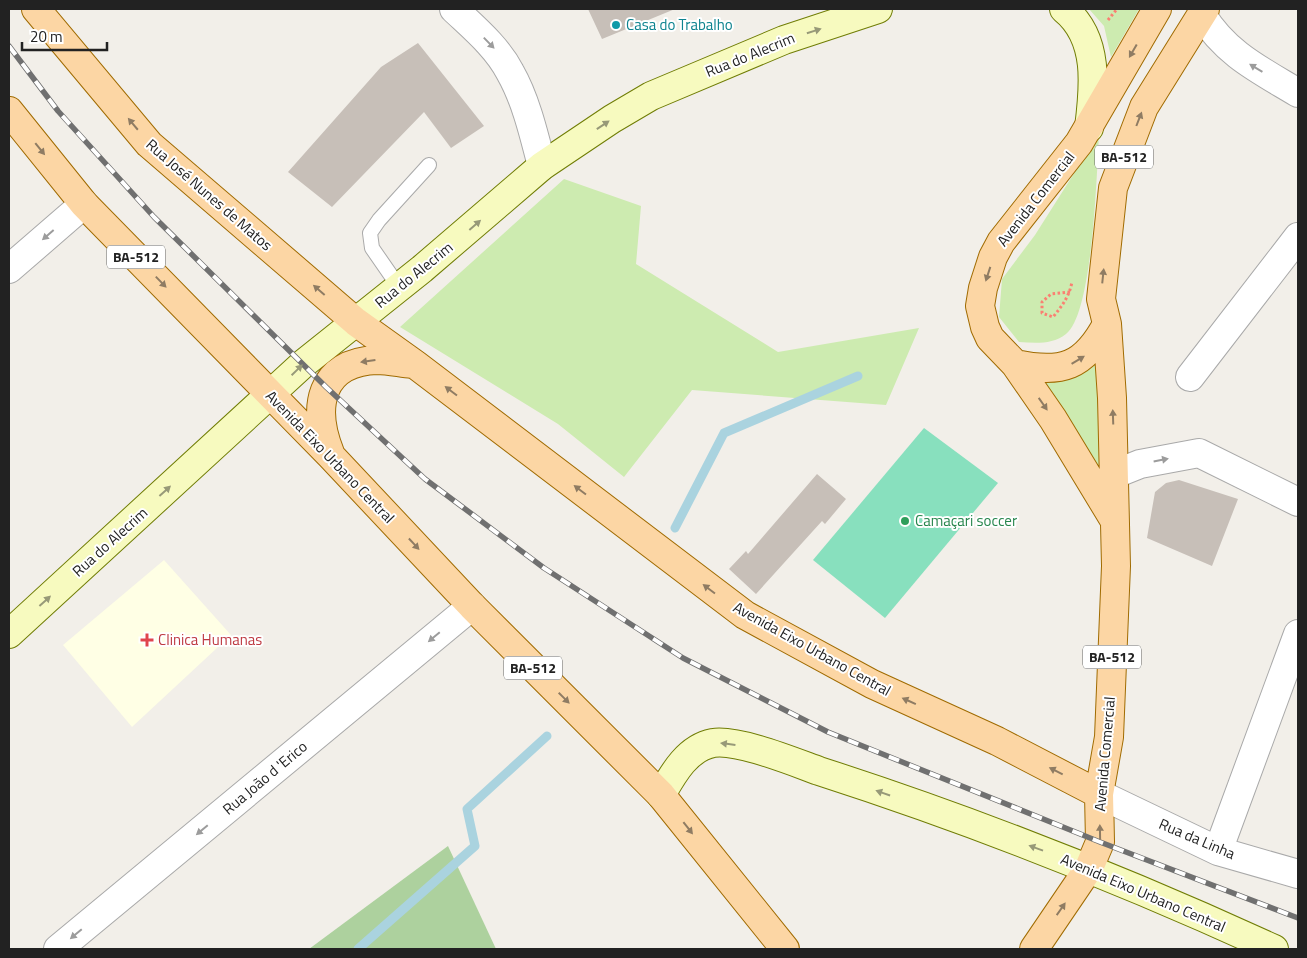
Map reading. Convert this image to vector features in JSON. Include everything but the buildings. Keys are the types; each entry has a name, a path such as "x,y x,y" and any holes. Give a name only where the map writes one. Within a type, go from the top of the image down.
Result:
{"main road":[{"name":"Rua José Nunes de Matos","path":"36,9 149,144 356,322"},
{"name":"Rua do Alecrim","path":"9,634 303,364 399,287 542,166 612,119 651,96 784,40 878,9"},
{"path":"1064,9 1074,17 1084,34 1092,59 1093,94 1089,128"},
{"name":"Avenida Comercial","path":"1113,518 1053,419 1015,364 999,350 985,327 980,306 993,256 1001,242 1066,161 1089,128 1157,9"},
{"name":"Avenida Comercial","path":"1089,868 1100,842 1099,794 1109,737 1116,566 1113,518 1115,474 1107,324 1101,300 1113,188 1144,107 1204,12"},
{"name":"Avenida Eixo Urbano Central","path":"9,111 84,204 331,456 472,606 661,795 785,949"},
{"name":"Avenida Eixo Urbano Central","path":"356,322 416,365 745,616 872,684 997,741 1099,794"},
{"path":"1015,364 1038,369 1066,367 1090,351 1107,324"},
{"path":"331,456 320,422 320,408 326,387 344,368 360,362 378,360 416,365"},
{"name":"Avenida Eixo Urbano Central","path":"661,795 685,759 702,747 714,743 730,744 838,777 1089,868 1274,949"},
{"name":"BA-512","path":"1034,949 1089,868"}],"street":[{"path":"454,9 494,49 511,72 535,139 542,166"},
{"path":"1204,12 1212,31 1238,57 1298,93"},
{"path":"9,269 84,204"},
{"path":"1190,377 1298,237"},
{"path":"1115,474 1140,464 1199,453 1298,502"},
{"name":"Rua João d 'Erico","path":"58,949 472,606"},
{"path":"1218,852 1298,634"},
{"name":"Rua da Linha","path":"1099,794 1218,852 1298,874"}],"lane":[{"path":"399,287 372,248 370,233 379,220 429,166"}],"path":[{"path":"1104,26 1117,9"},
{"path":"1070,292 1053,317 1042,313 1042,302 1051,294 1070,292"}],"shaded area":[{"name":"Clinica Humanas","path":"164,560 231,635 132,727 63,645"}],"green space":[{"path":"1089,9 1139,9 1111,57 1104,26"},
{"path":"1099,134 1092,240 1088,271 1075,321 1061,338 1043,342 1019,342 999,317 1002,279 1035,235"},
{"path":"564,179 641,206 636,264 778,352 919,328 886,405 692,390 624,477 558,424 400,327"},
{"path":"1104,320 1112,508 1017,362 1051,366"},
{"name":"Camaçari soccer","path":"924,428 998,483 885,618 813,560"},
{"path":"448,846 496,949 309,949"}],"waterway":[{"path":"675,528 724,433 858,376"},
{"path":"358,949 475,846 467,809 547,736"}],"railway":[{"path":"9,46 58,111 154,217 326,387 425,479 544,568 683,658 828,732 1100,842 1298,918"}],"place":[{"name":"Casa do Trabalho","path":"616,25"},
{"name":"Camaçari soccer","path":"905,521"},
{"name":"Clinica Humanas","path":"147,640"}]}
